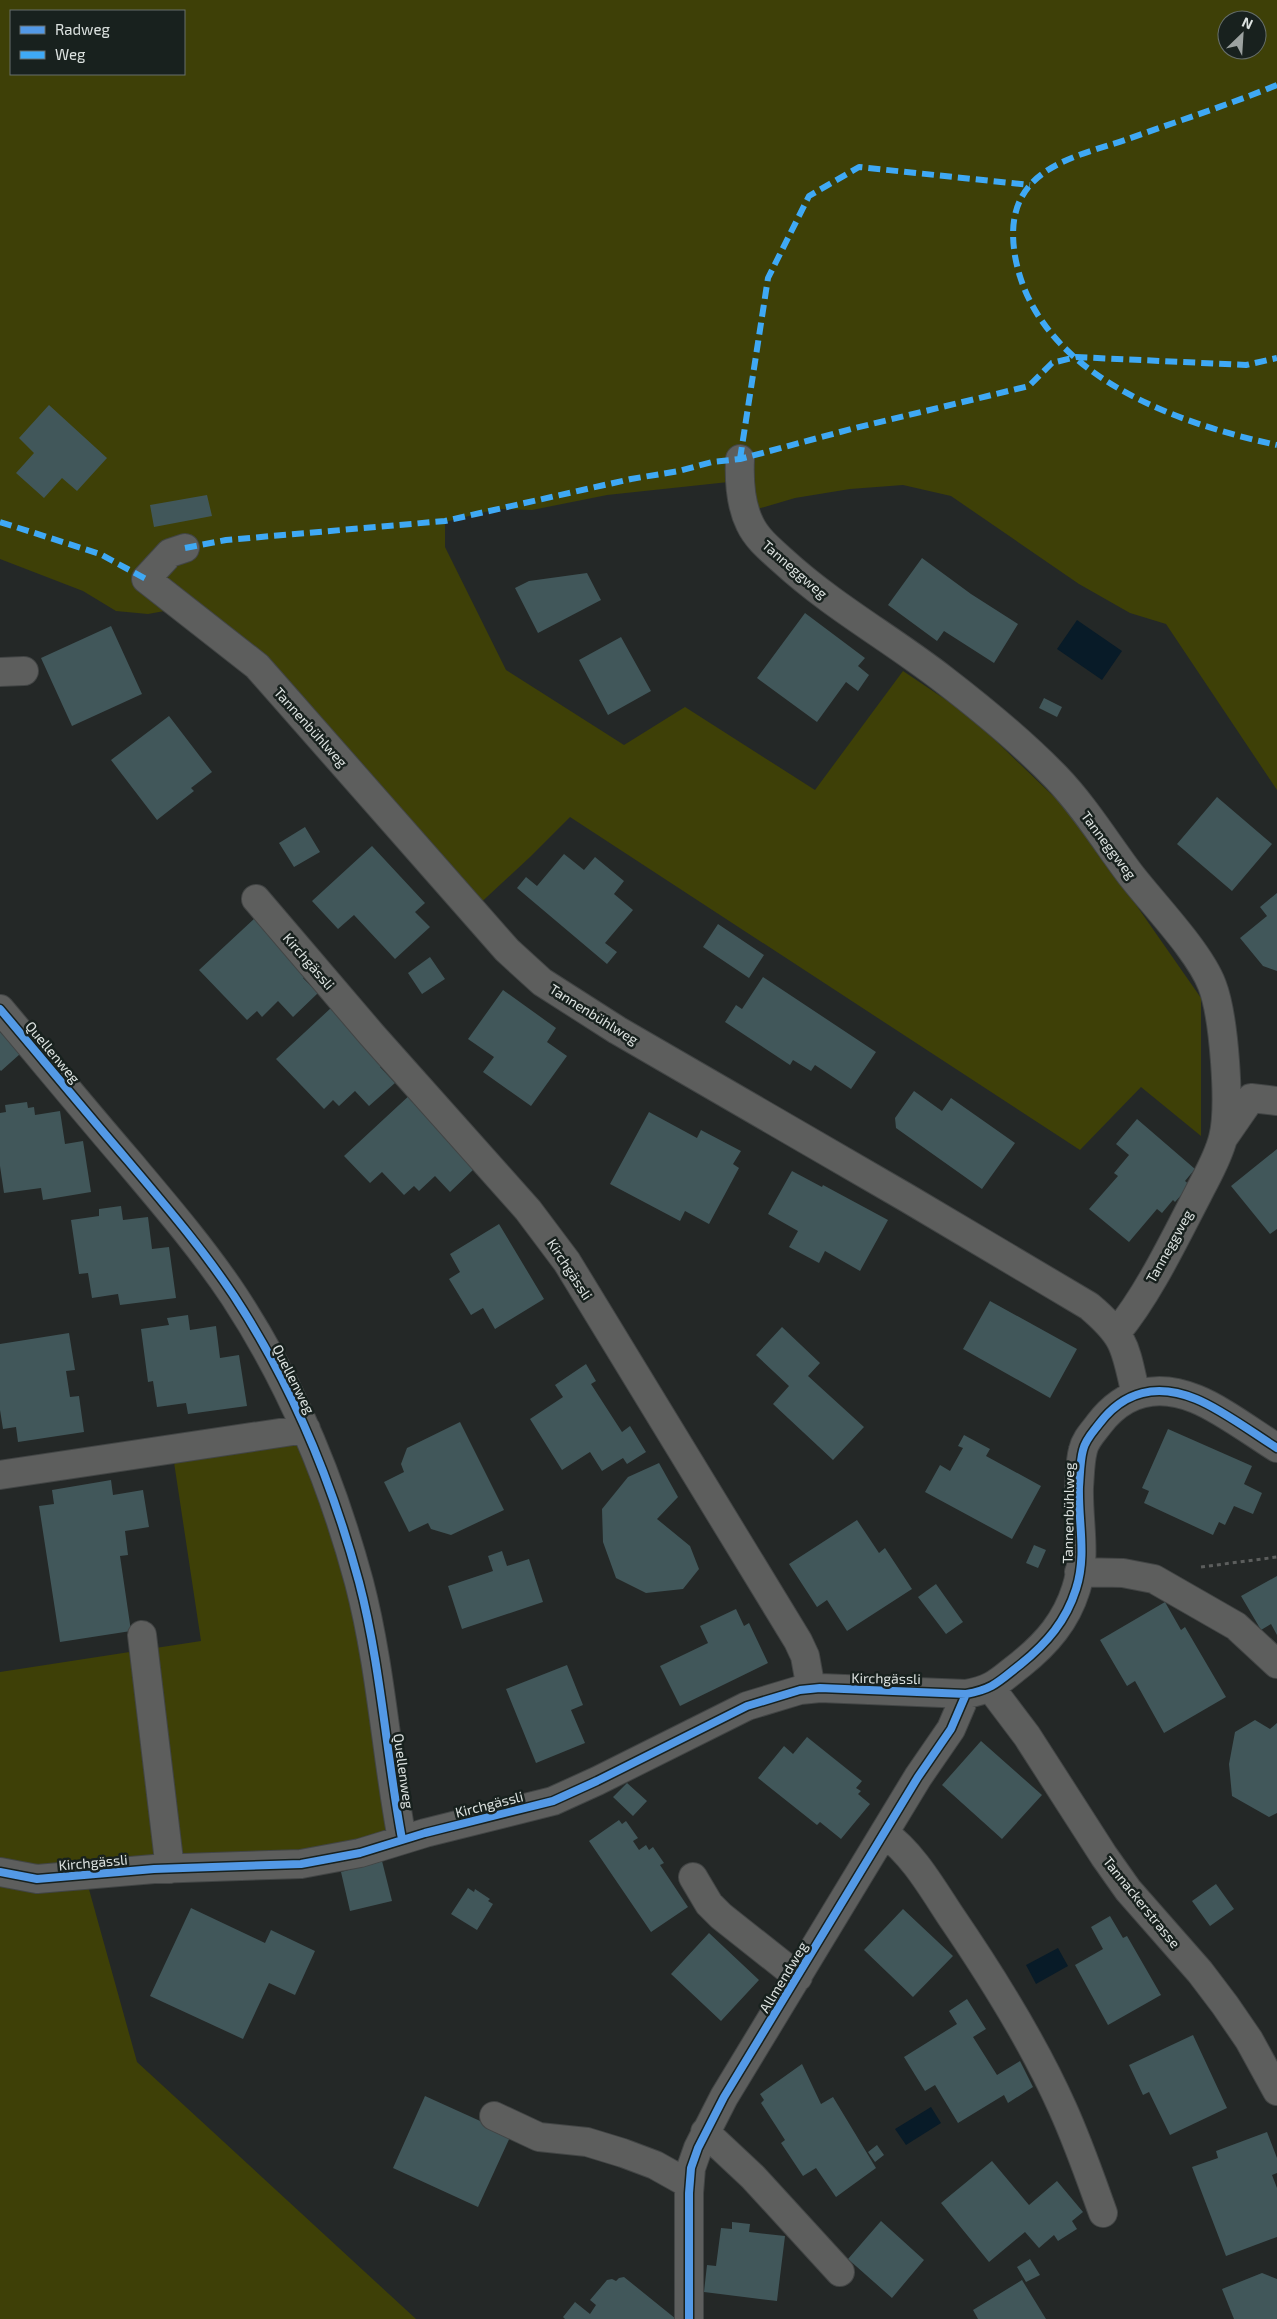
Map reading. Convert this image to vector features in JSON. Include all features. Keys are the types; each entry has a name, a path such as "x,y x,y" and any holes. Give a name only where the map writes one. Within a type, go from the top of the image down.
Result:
{"street":[{"name":"Tanneggweg","path":"740,459 739,481 744,513 751,528 764,544 808,585 942,678 1024,746 1071,795 1191,950 1211,982 1220,1012 1226,1116 1224,1137 1188,1213 1146,1288 1117,1332"},
{"name":"Tannenbühlweg","path":"185,548 170,553 146,579 257,666 507,950 542,982 617,1030 1089,1306 1117,1332 1126,1350 1136,1395"},
{"name":"Kirchgässli","path":"256,899 372,1035 528,1210 562,1254 798,1641 805,1656 811,1689"},
{"name":"Quellenweg","path":"0,1009 197,1243 240,1306 275,1366 306,1429 331,1491 358,1581 370,1630 402,1839"},
{"path":"1224,1137 1251,1098 1277,1100"},
{"name":"Tannenbühlweg","path":"978,1691 1036,1652 1053,1634 1065,1617 1077,1588 1079,1572 1082,1540 1079,1488 1083,1448 1110,1409 1136,1395 1152,1391 1166,1391 1196,1399 1277,1448"},
{"name":"Quellenweg","path":"0,1475 306,1429"},
{"path":"1079,1572 1123,1574 1154,1579 1236,1626 1277,1664"},
{"path":"142,1634 158,1788 170,1869"},
{"name":"Kirchgässli","path":"0,1872 38,1879 170,1869 308,1863 360,1853 402,1839 553,1801 747,1706 800,1690 978,1691"},
{"name":"Allmendweg","path":"689,2319 691,2168 705,2132 936,1749 978,1691"},
{"name":"Tannackerstrasse","path":"978,1691 1027,1736 1123,1883 1200,1972 1249,2040 1277,2091"},
{"path":"884,1833 900,1844 931,1886 1014,2016 1062,2106 1082,2153 1103,2213"},
{"name":"Allmendweg","path":"693,1877 709,1904 721,1916 798,1977"},
{"path":"494,2116 539,2138 587,2142 623,2153 655,2166 690,2184"},
{"path":"705,2132 753,2177 840,2272"}],"path":[{"path":"1154,1579 1167,1572 1277,1557"}],"shaded area":[{"path":"0,0 1277,0 1277,790 1166,624 1130,613 1079,584 951,496 903,485 850,489 795,498 744,513 738,481 607,495 532,510 497,509 445,522 445,547 506,670 624,745 685,707 815,790 903,671 970,716 1074,816 1201,998 1201,1136 1141,1087 1080,1150 570,817 474,909 257,666 181,608 148,614 116,611 83,591 0,559"},
{"path":"306,1429 331,1491 402,1839 85,1875 137,2062 416,2319 0,2319 0,1672 201,1641 172,1449"}],"water":[{"path":"1077,620 1122,651 1102,680 1057,649"},
{"path":"1058,1948 1068,1966 1036,1984 1026,1965"},
{"path":"931,2107 941,2123 906,2145 895,2129"}],"building":[{"path":"49,405 107,458 77,491 62,478 44,498 16,473 34,453 19,438"},
{"path":"207,495 212,516 154,527 150,505"},
{"path":"922,558 971,594 1018,624 994,663 944,631 937,641 888,605"},
{"path":"587,573 601,600 538,633 515,588 529,581"},
{"path":"805,613 865,658 858,666 869,675 858,691 846,682 817,722 757,678"},
{"path":"111,626 142,694 72,726 41,658"},
{"path":"621,637 651,691 608,715 579,660"},
{"path":"1044,698 1062,707 1057,717 1039,708"},
{"path":"169,716 212,772 191,788 194,791 157,820 111,760"},
{"path":"1217,797 1272,844 1232,891 1177,844"},
{"path":"305,827 320,852 294,867 279,843"},
{"path":"372,846 425,903 415,912 430,927 395,959 354,915 338,929 312,901"},
{"path":"564,854 584,870 595,857 624,881 614,894 633,910 605,943 617,952 607,964 517,888 526,877 537,886"},
{"path":"1277,893 1277,971 1263,966 1240,938 1267,916 1260,907"},
{"path":"255,918 308,973 303,978 318,993 293,1017 278,1001 262,1017 257,1011 247,1020 199,970"},
{"path":"718,924 764,955 749,978 703,947"},
{"path":"430,957 445,979 422,994 408,973"},
{"path":"763,977 876,1052 851,1089 815,1065 811,1071 793,1060 790,1065 725,1022 736,1005 742,1009"},
{"path":"503,990 556,1028 547,1042 567,1056 531,1106 483,1072 494,1057 468,1039"},
{"path":"332,1007 385,1063 380,1067 395,1083 369,1106 355,1091 339,1106 333,1100 324,1109 276,1059"},
{"path":"0,1032 20,1054 1,1071 0,1070"},
{"path":"914,1091 942,1111 951,1098 1015,1143 982,1189 896,1128 895,1118"},
{"path":"412,1093 475,1168 450,1192 435,1176 419,1191 414,1186 404,1195 382,1172 370,1183 344,1156"},
{"path":"27,1102 28,1108 34,1107 35,1115 60,1111 65,1144 83,1141 91,1192 43,1200 41,1188 4,1193 0,1166 0,1113 6,1112 5,1105"},
{"path":"649,1112 697,1138 701,1130 741,1151 733,1164 739,1168 709,1224 685,1211 680,1221 610,1184"},
{"path":"1137,1119 1195,1169 1185,1181 1190,1185 1175,1202 1173,1200 1162,1213 1157,1209 1129,1242 1089,1209 1118,1176 1114,1173 1129,1155 1116,1144"},
{"path":"1277,1149 1277,1229 1270,1234 1231,1186"},
{"path":"792,1171 822,1187 823,1185 888,1220 860,1271 825,1251 819,1263 789,1247 798,1231 768,1214"},
{"path":"121,1206 123,1220 148,1217 152,1249 169,1247 176,1298 120,1305 118,1294 92,1298 88,1273 79,1274 71,1220 99,1216 99,1209"},
{"path":"499,1224 544,1299 495,1329 483,1308 471,1315 449,1279 460,1272 450,1254"},
{"path":"990,1301 1077,1349 1050,1398 963,1349"},
{"path":"188,1315 190,1330 216,1326 220,1358 239,1355 247,1406 188,1414 186,1403 157,1407 153,1381 148,1382 141,1329 169,1325 167,1318"},
{"path":"782,1327 820,1363 808,1376 864,1427 833,1460 773,1404 789,1386 756,1355"},
{"path":"69,1333 75,1370 66,1371 70,1397 79,1396 84,1432 18,1442 16,1427 3,1429 0,1410 0,1344"},
{"path":"586,1364 596,1381 591,1384 622,1432 630,1426 646,1452 627,1464 623,1458 602,1471 590,1452 562,1470 530,1419 563,1397 555,1385"},
{"path":"460,1422 504,1510 451,1535 431,1529 428,1523 409,1532 384,1482 404,1472 401,1464 407,1448"},
{"path":"1168,1429 1252,1466 1244,1484 1262,1493 1253,1514 1234,1506 1225,1525 1219,1522 1213,1535 1144,1503 1149,1491 1142,1488"},
{"path":"964,1435 990,1449 986,1456 1041,1486 1012,1539 925,1492 940,1465 950,1471 963,1448 958,1446"},
{"path":"659,1463 678,1497 657,1519 690,1546 699,1569 683,1589 646,1593 616,1578 603,1542 602,1509 628,1477"},
{"path":"111,1480 113,1495 143,1490 149,1527 125,1531 128,1555 120,1556 131,1631 60,1642 39,1506 54,1504 52,1490"},
{"path":"857,1520 879,1553 885,1548 912,1589 847,1631 827,1600 817,1607 789,1564"},
{"path":"1034,1545 1046,1550 1038,1568 1026,1563"},
{"path":"502,1551 507,1566 529,1559 543,1602 462,1629 448,1586 493,1571 488,1556"},
{"path":"1277,1576 1277,1635 1271,1624 1261,1630 1241,1596"},
{"path":"936,1584 963,1622 946,1634 918,1597"},
{"path":"1165,1602 1181,1630 1185,1627 1226,1697 1164,1733 1135,1681 1127,1686 1100,1640"},
{"path":"736,1609 744,1626 749,1623 768,1663 680,1706 660,1666 708,1643 700,1626"},
{"path":"567,1665 583,1705 571,1710 585,1743 536,1763 506,1689"},
{"path":"1255,1720 1270,1729 1277,1723 1277,1813 1269,1817 1232,1796 1229,1764 1235,1732"},
{"path":"807,1737 862,1781 856,1788 861,1791 858,1794 870,1804 841,1839 820,1822 817,1825 758,1778 784,1746 793,1754"},
{"path":"981,1741 1042,1795 1002,1839 942,1785"},
{"path":"627,1783 647,1801 633,1816 613,1797"},
{"path":"619,1820 622,1824 626,1821 638,1838 633,1841 639,1850 646,1845 649,1850 653,1847 664,1863 660,1865 688,1907 651,1932 589,1841"},
{"path":"382,1861 392,1901 350,1911 341,1872"},
{"path":"1216,1884 1234,1909 1210,1926 1192,1901"},
{"path":"468,1888 474,1892 475,1889 490,1899 488,1901 493,1904 477,1930 451,1914"},
{"path":"191,1908 265,1943 271,1930 315,1951 295,1995 269,1983 243,2039 150,1996"},
{"path":"903,1909 953,1956 913,1997 864,1950"},
{"path":"1110,1916 1123,1938 1127,1936 1161,1995 1108,2025 1075,1965 1103,1949 1091,1927"},
{"path":"709,1933 759,1980 721,2021 671,1974"},
{"path":"967,1999 986,2029 973,2037 997,2075 1020,2061 1033,2087 1008,2103 1004,2095 958,2123 935,2085 925,2091 904,2057 957,2024 949,2011"},
{"path":"1193,2035 1227,2108 1170,2135 1149,2092 1143,2095 1129,2065"},
{"path":"802,2064 821,2104 833,2097 876,2168 836,2197 816,2168 803,2176 781,2143 785,2140 761,2103 764,2100 760,2094"},
{"path":"425,2096 511,2135 478,2207 393,2168"},
{"path":"1267,2132 1277,2158 1277,2173 1272,2175 1277,2188 1277,2237 1226,2256 1192,2167 1218,2158 1216,2151"},
{"path":"877,2145 884,2155 875,2162 868,2152"},
{"path":"992,2161 1029,2205 1057,2181 1083,2212 1072,2221 1077,2229 1058,2241 1054,2235 1039,2248 1025,2232 989,2262 941,2203"},
{"path":"881,2221 924,2260 892,2298 848,2259"},
{"path":"732,2222 750,2224 749,2232 785,2236 777,2301 704,2292 707,2265 716,2266 721,2228 732,2229"},
{"path":"1030,2259 1040,2275 1026,2282 1017,2267"},
{"path":"1262,2273 1277,2279 1277,2319 1234,2319 1222,2289"},
{"path":"624,2277 676,2319 565,2319 563,2317 575,2302 590,2314 596,2305 590,2300 607,2280 612,2279 616,2281"},
{"path":"1022,2280 1046,2319 978,2319 973,2310"}],"marked path":[{"path":"1277,85 1203,113 1076,156 1051,168 1030,185 1024,193 1016,210 1013,228 1015,256 1028,297 1050,332 1080,362 1115,386 1154,407 1196,423 1277,445"},
{"path":"740,459 768,278 809,196 859,167 1030,185"},
{"path":"185,548 226,540 445,521 631,479 679,471 712,462 740,459 855,428 1029,386 1052,363 1076,357 1246,365 1277,358"},
{"path":"0,522 100,554 146,579"}],"cycle path":[{"path":"0,1009 156,1194 209,1261 255,1329 291,1398 323,1471 359,1582 373,1646 402,1839"},
{"path":"689,2319 689,2193 691,2168 698,2148 724,2097 918,1777 951,1729 966,1694 990,1687 1021,1664 1054,1631 1067,1611 1076,1589 1081,1564 1079,1487 1081,1459 1090,1436 1119,1404 1130,1397 1155,1391 1182,1394 1206,1403 1277,1448"},
{"path":"0,1872 37,1879 154,1869 301,1864 360,1853 425,1833 553,1801 747,1706 800,1690 820,1688 966,1694"}]}
